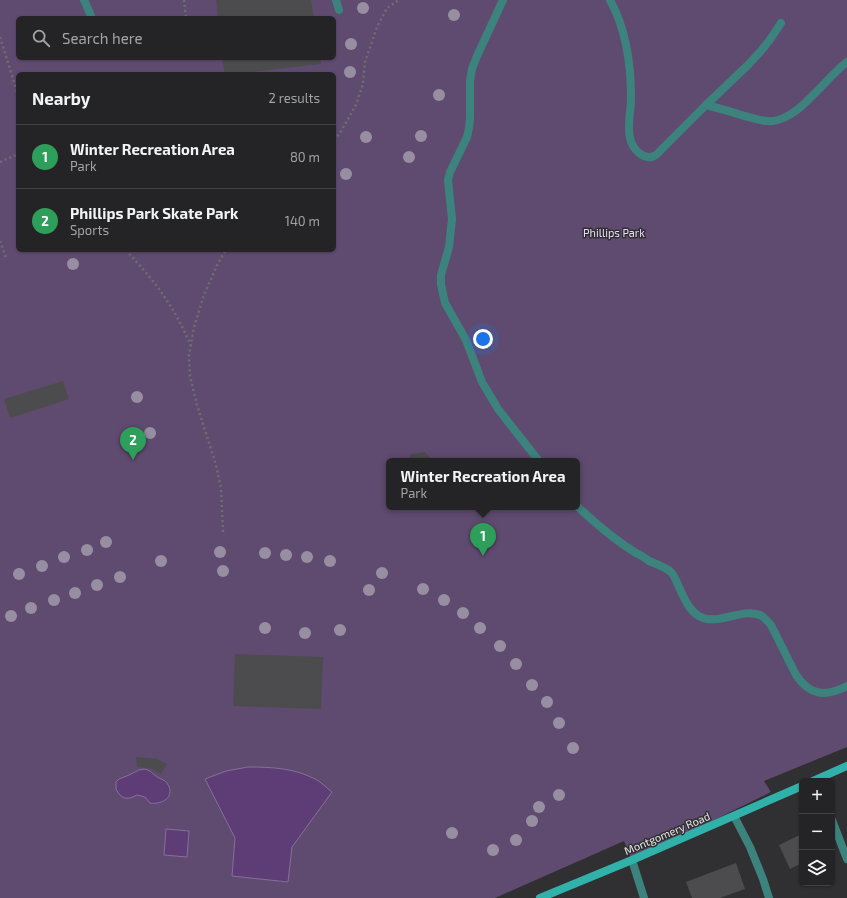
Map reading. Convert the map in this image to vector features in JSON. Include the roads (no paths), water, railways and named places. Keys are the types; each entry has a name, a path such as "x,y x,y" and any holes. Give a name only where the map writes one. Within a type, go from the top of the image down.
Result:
{"street":[{"path":"84,0 91,16"},
{"path":"336,0 339,10"},
{"path":"503,0 472,69 470,82 469,128 467,137 450,172 448,180 452,219 448,247 441,275 441,284 445,303 466,340 482,382 498,409 537,458"},
{"path":"610,0 616,11 628,57 631,84 630,138 638,152 643,156 648,157 655,156 748,65 770,41 781,23"},
{"path":"706,105 755,119 769,122 776,121 791,115 801,107 834,73 847,62"},
{"path":"580,509 610,535 634,552 672,573 688,605 696,614 709,619 719,619 752,613 760,615 771,625 796,675 807,688 827,694 833,693 847,686"},
{"path":"823,778 847,766"},
{"name":"Montgomery Road","path":"540,898 632,860 799,787"},
{"path":"734,816 750,847 769,898"},
{"path":"835,828 847,859"},
{"path":"632,860 644,898"}],"place":[{"name":"Phillips Park Skate Park","path":"133,460"},
{"name":"Winter Recreation Area","path":"483,556"}],"park label":[{"name":"Phillips Park","path":"614,232"}]}
